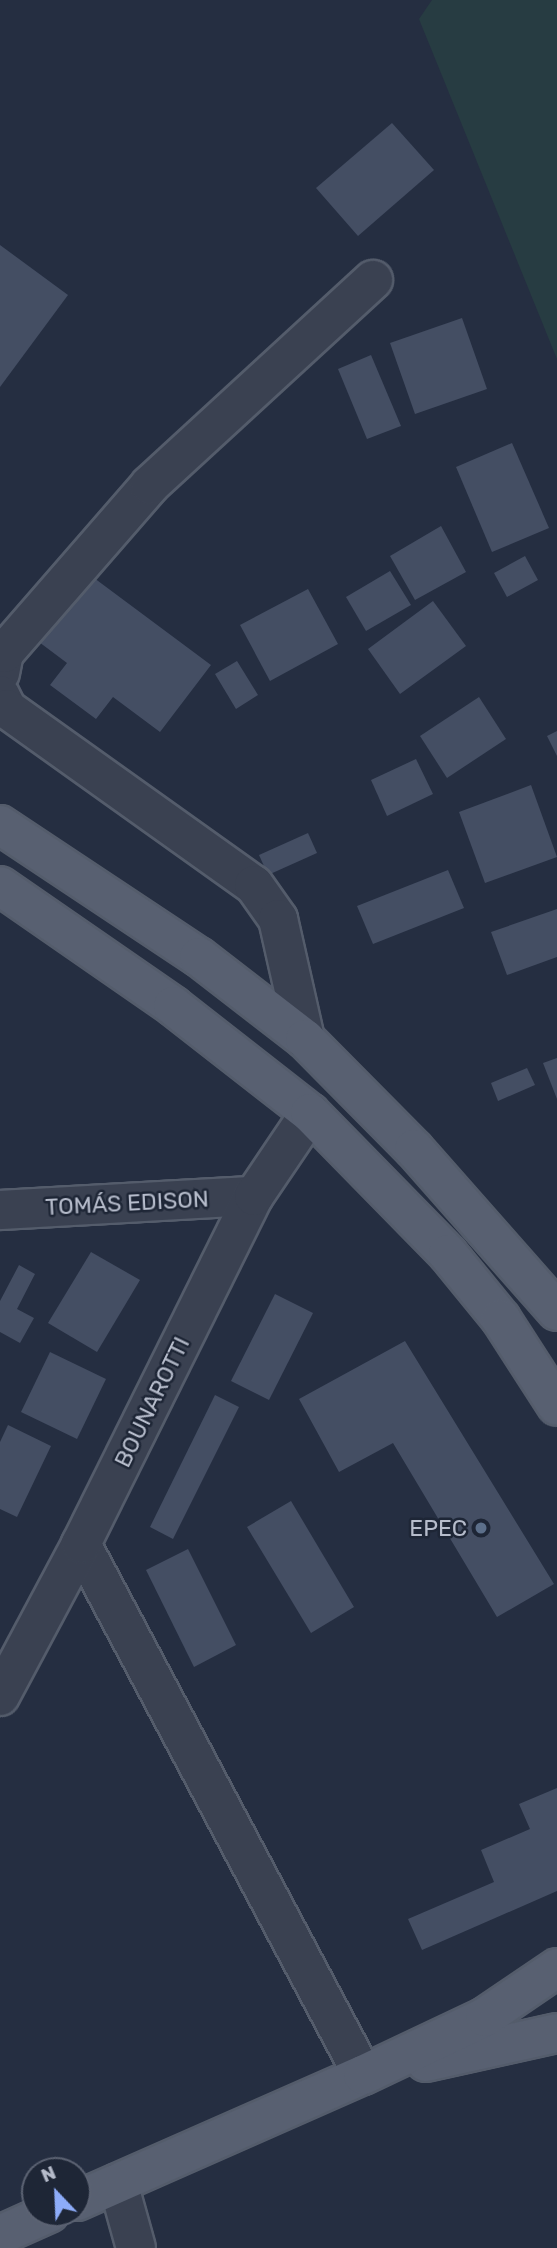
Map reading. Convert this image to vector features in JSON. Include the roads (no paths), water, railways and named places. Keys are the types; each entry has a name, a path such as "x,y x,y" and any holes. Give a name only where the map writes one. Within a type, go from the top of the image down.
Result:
{"main road":[{"path":"0,825 199,957 305,1039 414,1149 557,1311"},
{"path":"0,886 173,1006 310,1114 448,1254 501,1319 557,1406"},
{"path":"91,2195 363,2076 485,2017 557,1968"},
{"path":"363,2076 557,2033"},
{"path":"0,2235 21,2226"}],"street":[{"path":"305,1039 278,919 254,885 2,699 4,653 150,485 373,280"},
{"name":"BOUNAROTTI","path":"0,1696 81,1544 254,1196 310,1114"},
{"name":"TOMÁS EDISON","path":"0,1210 254,1196"},
{"path":"81,1544 363,2076"},
{"path":"118,2182 136,2248"}],"place":[{"name":"EPEC","path":"481,1528"}]}
